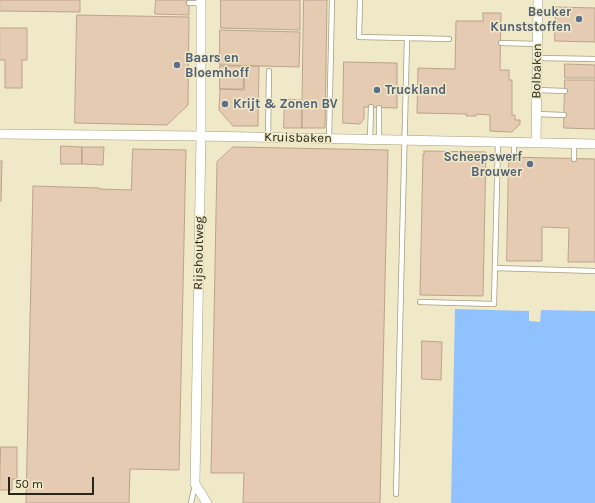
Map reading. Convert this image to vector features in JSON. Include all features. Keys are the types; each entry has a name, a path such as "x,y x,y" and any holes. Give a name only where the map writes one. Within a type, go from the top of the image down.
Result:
{"street":[{"name":"Bolbaken","path":"536,142 538,0"},
{"name":"Rijshoutweg","path":"195,484 201,136 201,1"},
{"name":"Kruisbaken","path":"0,134 201,136 595,144"},
{"path":"195,484 207,503"}],"lane":[{"path":"329,139 332,0"},
{"path":"360,0 359,37 449,39"},
{"path":"189,3 201,1"},
{"path":"396,494 407,38"},
{"path":"501,43 538,44"},
{"path":"537,58 595,59"},
{"path":"268,138 269,71"},
{"path":"537,90 565,92"},
{"path":"371,108 375,140"},
{"path":"375,140 379,108"},
{"path":"536,114 564,115"},
{"path":"420,302 494,304 498,142"},
{"path":"514,142 514,158"},
{"path":"574,143 574,159"},
{"path":"495,268 595,271"},
{"path":"191,503 195,484"}],"water":[{"path":"455,309 529,311 529,321 540,322 541,310 595,311 595,503 451,503"}],"building":[{"path":"0,0 80,0 80,12 0,11"},
{"path":"156,0 189,0 189,15 155,14"},
{"path":"221,0 300,0 300,30 221,28"},
{"path":"304,0 327,0 325,128 302,128"},
{"path":"556,7 595,8 595,42 555,41"},
{"path":"483,13 501,13 500,70 509,70 509,80 512,80 512,115 515,115 515,120 520,120 520,124 512,132 490,131 490,115 476,114 476,116 466,116 467,114 417,113 418,68 455,69 456,21 483,21"},
{"path":"77,15 189,17 188,105 167,125 75,123"},
{"path":"0,28 27,28 27,60 22,60 22,88 5,88 5,60 0,60"},
{"path":"220,30 300,32 299,67 220,65"},
{"path":"344,62 397,63 397,108 364,107 364,119 360,124 343,123"},
{"path":"565,64 595,65 595,78 565,78"},
{"path":"220,66 244,66 243,89 220,89"},
{"path":"244,66 259,66 258,126 233,126 219,110 220,89 244,90"},
{"path":"565,80 595,80 595,129 564,128"},
{"path":"285,99 302,100 302,128 284,128"},
{"path":"61,146 82,147 82,164 61,164"},
{"path":"82,147 104,147 103,165 82,164"},
{"path":"233,147 388,150 380,503 243,503 244,473 211,473 217,162"},
{"path":"133,149 186,150 179,470 130,469 129,503 26,503 33,186 131,190"},
{"path":"424,151 486,152 483,296 420,295"},
{"path":"509,157 595,159 595,262 568,262 569,228 542,227 542,261 507,261"},
{"path":"0,161 2,161 1,201 0,201"},
{"path":"422,341 442,342 441,380 422,379"},
{"path":"1,447 17,447 17,479 12,479 12,490 0,490"}],"place":[{"name":"Beuker Kunststoffen","path":"579,19"},
{"name":"Baars en Bloemhoff","path":"177,65"},
{"name":"Truckland","path":"377,90"},
{"name":"Krijt & Zonen BV","path":"225,104"},
{"name":"Scheepswerf Brouwer","path":"530,164"}]}
